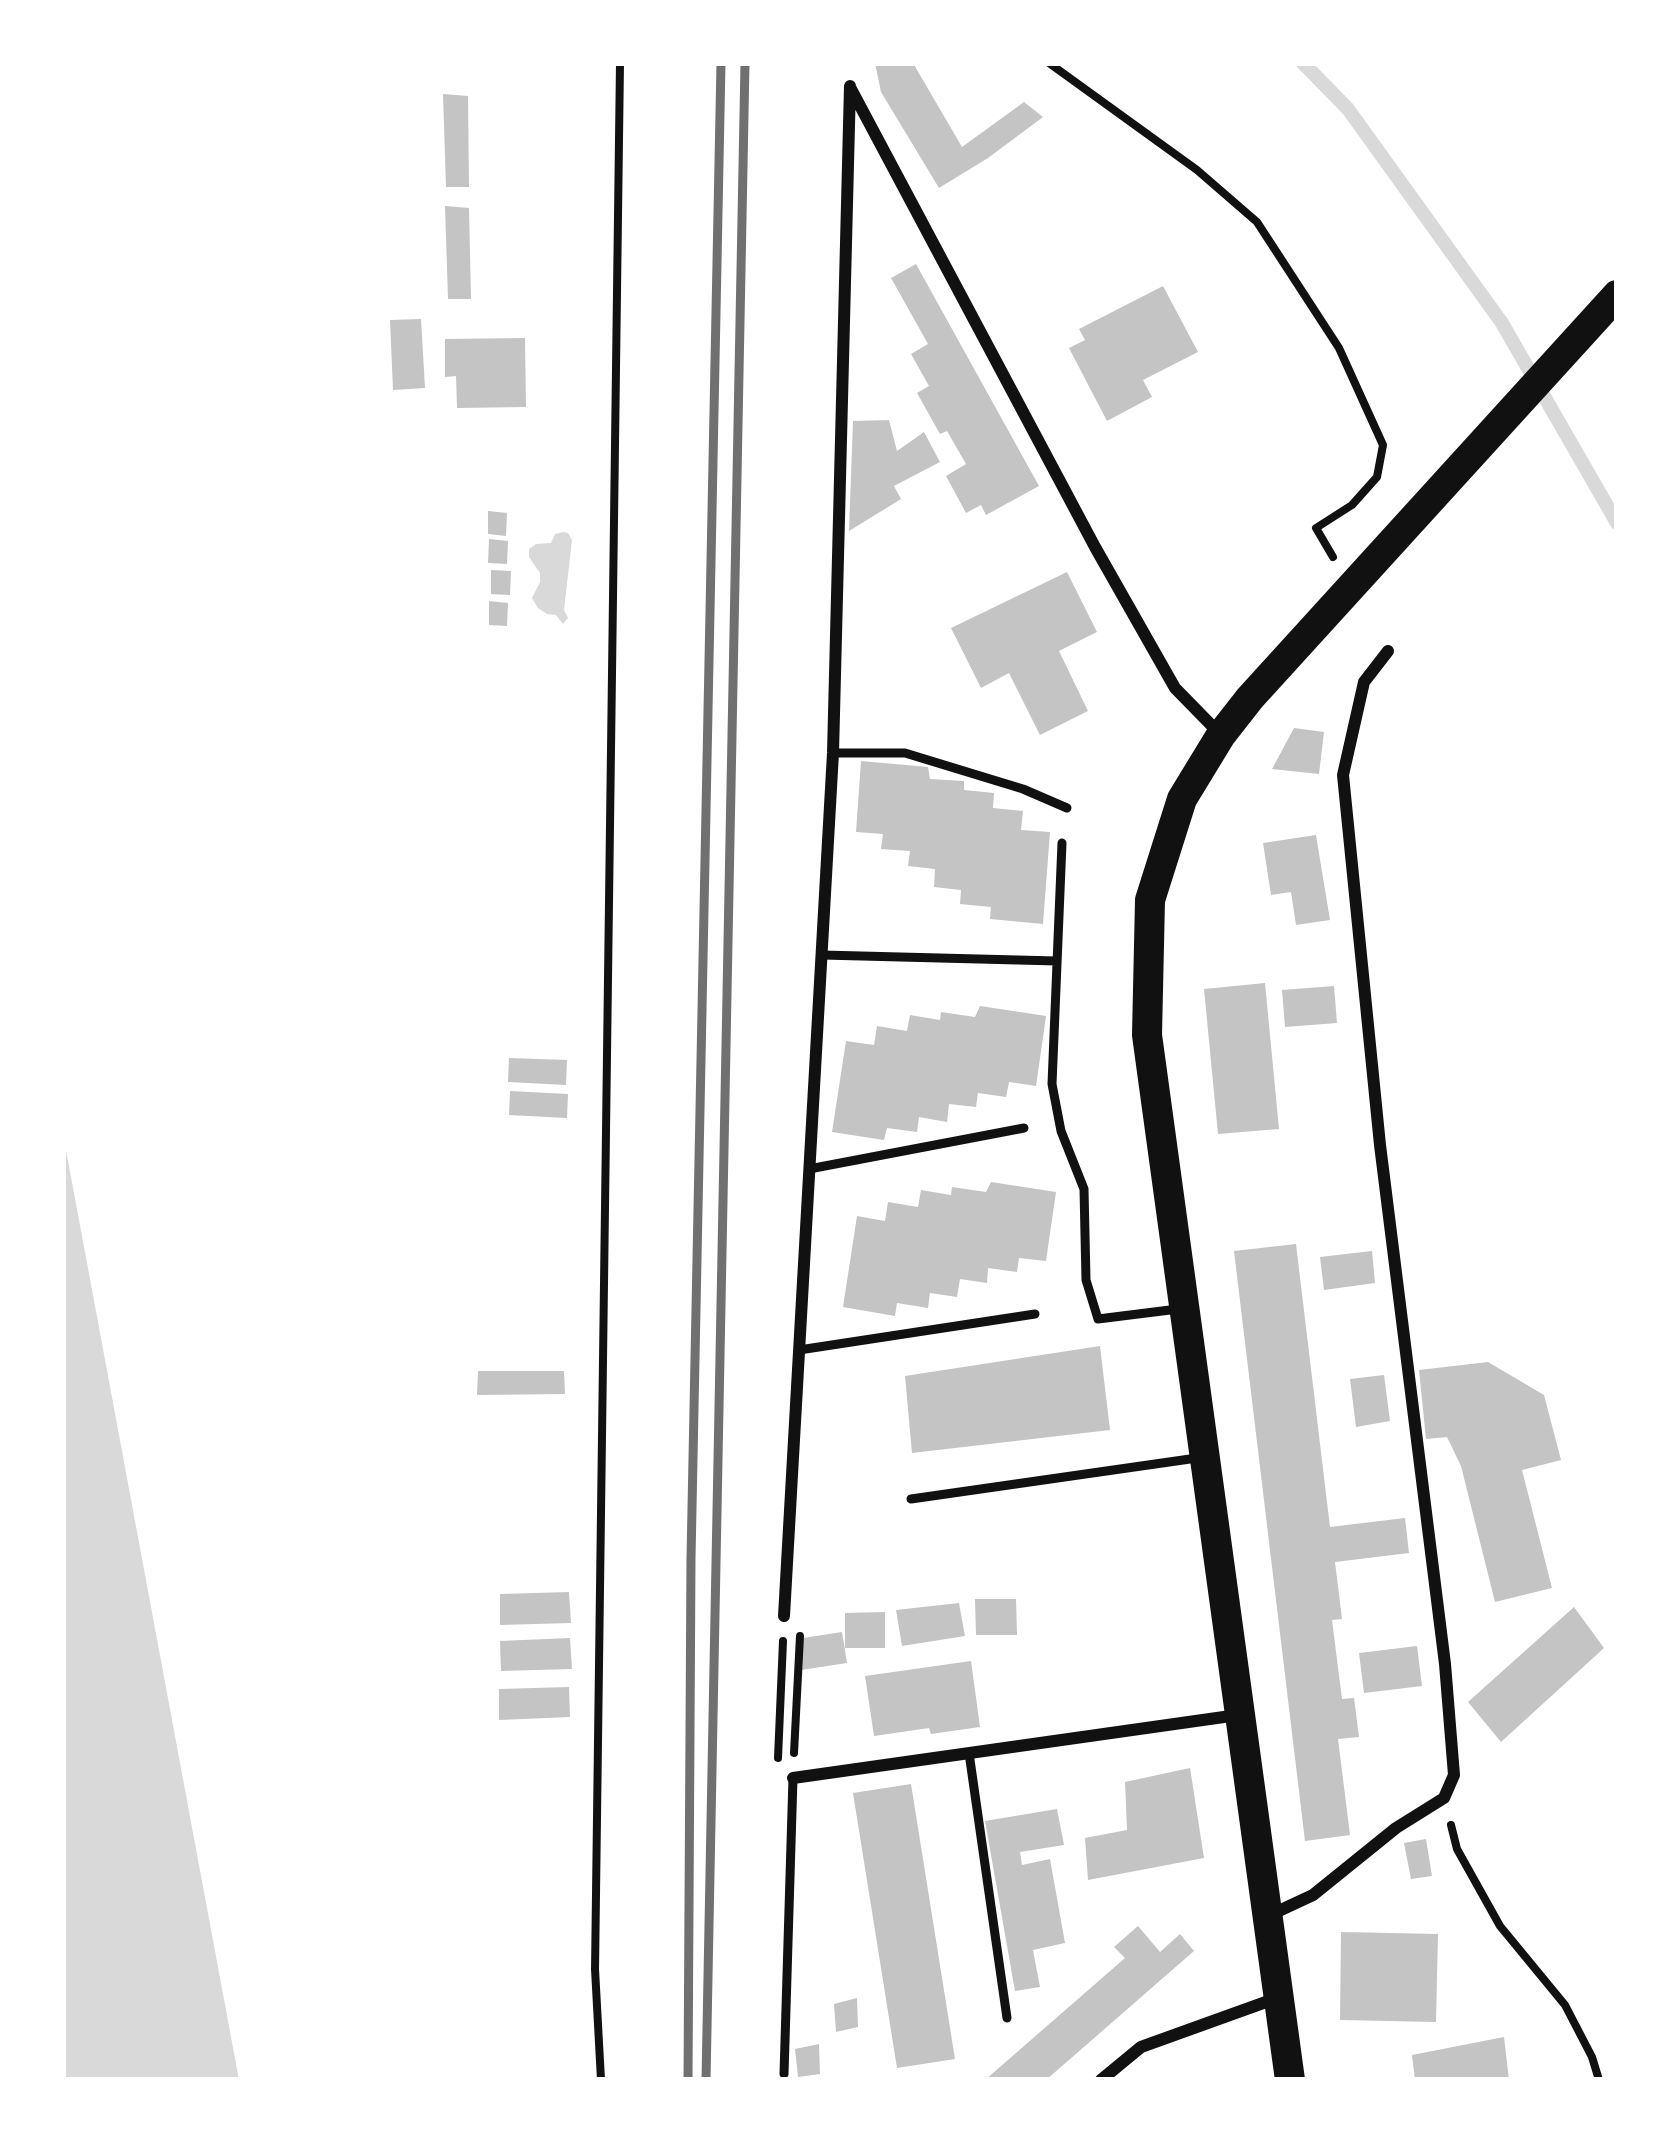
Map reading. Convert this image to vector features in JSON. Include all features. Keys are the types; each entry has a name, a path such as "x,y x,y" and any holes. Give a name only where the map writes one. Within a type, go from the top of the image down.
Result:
{"main road":[{"path":"1290,2080 1147,1035 1150,900 1182,800 1221,735 1617,295"}],"street":[{"path":"784,1616 833,753 850,86 1174,688 1221,735"},
{"path":"1267,1916 1313,1895 1396,1828 1444,1798 1454,1775 1445,1664 1380,1145 1343,775 1364,682 1388,651"},
{"path":"793,1778 1240,1715"},
{"path":"1101,2080 1141,2047 1279,1997"}],"lane":[{"path":"833,753 905,753 1023,789 1067,808"},
{"path":"1062,843 1052,1084 1061,1131 1084,1189 1086,1280 1098,1319 1185,1308"},
{"path":"822,956 1058,961"},
{"path":"809,1169 1024,1128"},
{"path":"799,1350 1035,1314"},
{"path":"911,1499 1205,1457"},
{"path":"969,1753 1007,2018"},
{"path":"784,2074 793,1778"}],"path":[{"path":"601,2080 595,1970 620,63"},
{"path":"1049,63 1197,170 1256,223 1339,348 1383,445 1378,477 1352,505 1316,528"},
{"path":"784,1616 800,1632 793,1778"},
{"path":"1444,1798 1457,1850 1500,1926 1565,2005 1599,2080"}],"shaded area":[{"path":"563,532 572,540 564,610 568,618 563,624 556,615 538,608 532,598 540,573 529,549 551,543 555,534"},
{"path":"63,1134 239,2080 63,2080"}],"building":[{"path":"875,63 913,63 962,147 1024,102 1043,117 939,188 881,92"},
{"path":"443,94 468,96 469,187 446,187"},
{"path":"445,206 469,208 471,299 448,299"},
{"path":"916,264 1039,486 986,515 981,505 966,513 946,476 966,464 947,431 940,434 917,393 929,386 911,354 928,344 891,278"},
{"path":"1163,286 1198,352 1143,380 1152,397 1107,421 1069,348 1085,340 1079,329"},
{"path":"421,319 425,388 393,390 390,320"},
{"path":"525,338 526,407 457,408 456,376 445,377 445,339"},
{"path":"889,420 897,451 924,432 940,462 894,486 901,499 849,531 853,421"},
{"path":"488,511 507,513 506,536 488,534"},
{"path":"489,539 508,541 507,564 488,563"},
{"path":"491,570 511,571 510,595 491,594"},
{"path":"1067,572 1097,632 1059,651 1088,711 1040,735 1009,673 981,688 951,628"},
{"path":"489,601 508,603 507,626 489,625"},
{"path":"1294,728 1324,732 1319,774 1272,769"},
{"path":"861,761 928,767 930,779 964,781 964,790 994,793 993,808 1023,811 1021,830 1050,832 1043,924 990,919 991,907 960,904 961,890 934,887 935,869 908,866 910,851 881,849 883,834 856,832"},
{"path":"1316,835 1330,920 1296,925 1291,892 1271,895 1263,843"},
{"path":"1265,983 1279,1129 1218,1134 1204,989"},
{"path":"1334,986 1337,1023 1285,1027 1282,990"},
{"path":"980,1006 1046,1016 1036,1086 1009,1082 1006,1097 978,1093 976,1107 949,1104 947,1122 919,1117 917,1132 887,1128 884,1140 832,1132 846,1041 874,1045 877,1026 907,1031 910,1015 940,1020 941,1012 975,1017"},
{"path":"509,1058 567,1060 566,1085 508,1082"},
{"path":"510,1091 568,1094 567,1118 509,1115"},
{"path":"991,1182 1056,1192 1046,1261 1019,1258 1017,1272 988,1268 987,1283 960,1279 957,1297 930,1293 928,1308 897,1303 895,1316 843,1307 857,1216 885,1221 888,1202 918,1207 921,1190 951,1195 952,1187 986,1192"},
{"path":"1296,1244 1330,1527 1405,1518 1409,1553 1335,1562 1342,1619 1332,1620 1342,1699 1354,1698 1359,1737 1338,1739 1350,1835 1305,1841 1234,1251"},
{"path":"1372,1251 1375,1283 1324,1290 1320,1257"},
{"path":"1100,1346 1110,1430 912,1453 905,1376"},
{"path":"1488,1362 1544,1395 1561,1460 1522,1470 1552,1588 1495,1602 1461,1466 1447,1437 1426,1439 1419,1370"},
{"path":"478,1371 564,1371 565,1394 477,1395"},
{"path":"1384,1375 1390,1421 1356,1427 1350,1379"},
{"path":"569,1592 571,1623 500,1625 500,1594"},
{"path":"975,1599 1016,1599 1017,1635 976,1635"},
{"path":"959,1603 965,1636 902,1646 896,1610"},
{"path":"1574,1607 1604,1648 1501,1742 1468,1702"},
{"path":"885,1612 885,1648 845,1648 845,1613"},
{"path":"842,1632 847,1663 801,1670 803,1638"},
{"path":"570,1638 572,1669 501,1671 500,1641"},
{"path":"1417,1646 1422,1686 1364,1693 1359,1653"},
{"path":"971,1661 980,1727 874,1736 865,1676"},
{"path":"569,1687 570,1717 499,1720 499,1689"},
{"path":"1190,1768 1204,1858 1088,1880 1085,1838 1127,1830 1125,1782"},
{"path":"911,1784 955,2059 897,2068 853,1793"},
{"path":"1057,1809 1064,1845 1020,1852 1022,1865 1050,1859 1065,1943 1033,1950 1040,1987 1015,1991 985,1821"},
{"path":"1426,1839 1432,1876 1411,1879 1404,1843"},
{"path":"1138,1926 1160,1952 1180,1934 1194,1951 1046,2080 985,2080 1125,1958 1114,1947"},
{"path":"1341,1932 1438,1934 1436,2022 1340,2020"},
{"path":"857,1998 858,2027 836,2032 834,2004"},
{"path":"1504,2037 1509,2080 1415,2080 1412,2055"},
{"path":"819,2044 820,2074 798,2077 795,2049"}],"waterway":[{"path":"1303,63 1348,109 1502,323 1617,523"}],"railway":[{"path":"688,2080 691,1557 721,63"},
{"path":"706,2080 745,63"}]}
